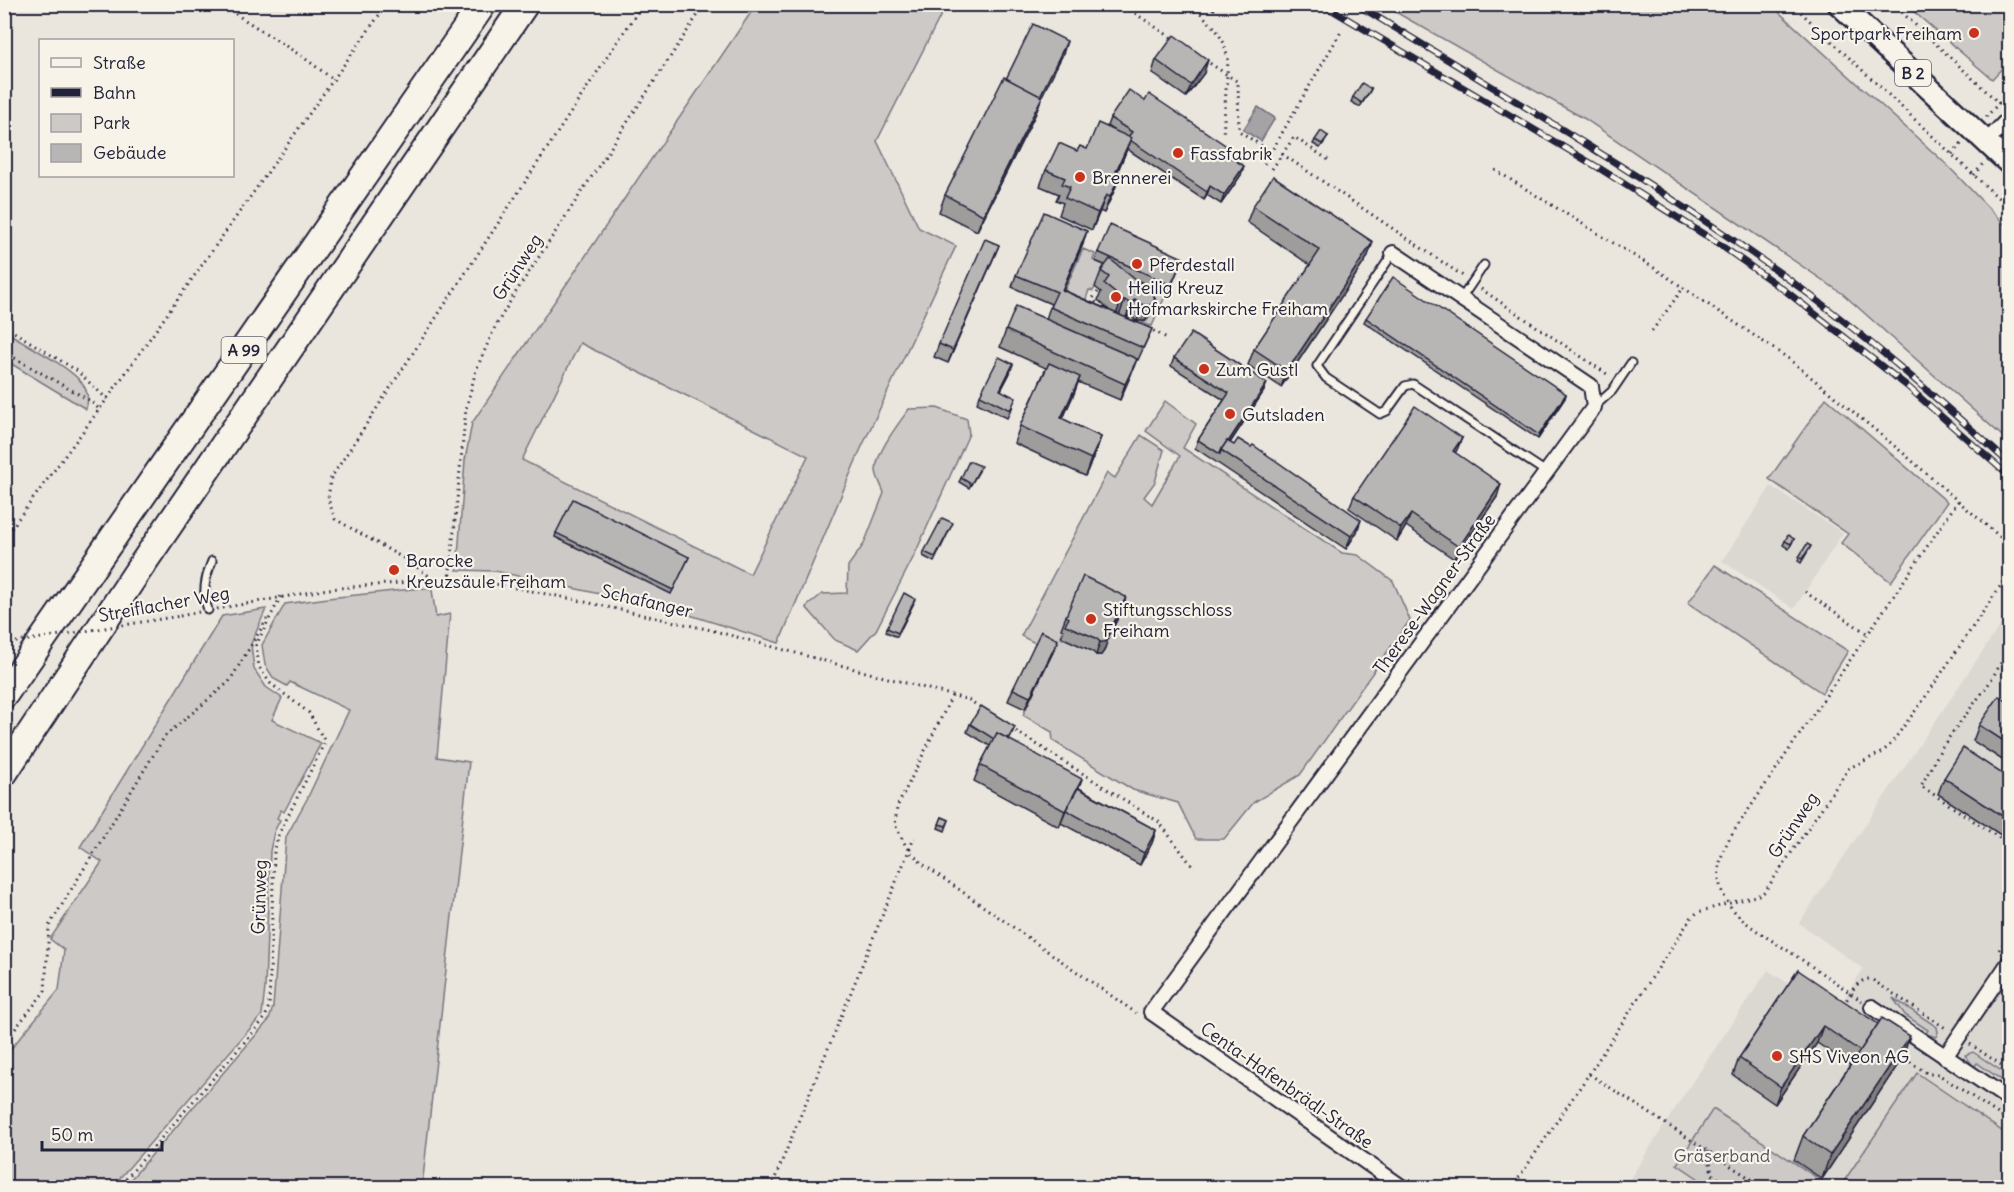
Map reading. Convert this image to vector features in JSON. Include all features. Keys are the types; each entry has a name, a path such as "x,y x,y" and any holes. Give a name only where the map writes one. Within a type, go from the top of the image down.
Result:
{"highway":[{"name":"A 99","path":"4,695 483,4"},
{"name":"A 99","path":"4,773 135,575 525,4"}],"main road":[{"name":"B 2","path":"1839,4 2010,164"}],"street":[{"path":"1986,142 2007,113"},
{"path":"1393,253 1591,387 1594,406"},
{"name":"Therese-Wagner-Straße","path":"1151,1011 1594,406"},
{"path":"1945,1057 2010,961"},
{"path":"1872,1007 2010,1100"},
{"name":"Centa-Hafenbrädl-Straße","path":"1151,1011 1403,1188"}],"lane":[{"path":"1393,253 1317,366 1326,378 1380,414 1387,411 1405,386 1413,384 1546,472"},
{"path":"1461,299 1484,265"},
{"path":"1594,406 1612,391 1631,363"},
{"path":"208,610 204,600 205,578 212,561"}],"path":[{"path":"220,4 303,57 334,80"},
{"path":"4,538 107,399 387,4"},
{"path":"433,580 410,562 335,519 328,500 331,477 643,4"},
{"name":"Grünweg","path":"449,581 466,409 476,370 495,327 705,4"},
{"path":"1185,4 1201,14 1215,28 1224,43 1228,60 1223,135"},
{"path":"1792,4 2010,209"},
{"path":"1893,4 2007,113"},
{"path":"1130,10 1178,42"},
{"path":"1264,164 1342,30"},
{"path":"1198,55 1238,82 1239,131 1271,152"},
{"path":"1999,103 2010,91"},
{"path":"1272,169 1294,137 1330,161"},
{"path":"1282,154 1618,382"},
{"path":"1495,170 1684,287 1789,359 1903,453 2010,547"},
{"path":"1652,332 1684,287"},
{"path":"1098,292 1093,298 1103,311"},
{"path":"4,326 76,370 107,399"},
{"path":"1143,326 1167,338"},
{"path":"4,352 89,400 99,409"},
{"path":"1872,1007 1746,921 1728,902 1721,888 1718,872 1727,842 1958,501"},
{"name":"Grünweg","path":"1512,1188 1691,918 1698,912 1762,894 1766,890 1849,768 1881,753 1890,745 2010,572"},
{"name":"Schafanger","path":"328,589 433,580 490,584 572,599 702,628 969,700 988,713"},
{"name":"Streiflacher Weg","path":"4,644 180,616 328,589"},
{"path":"1805,592 1868,634"},
{"path":"4,1043 45,991 49,926 165,736 229,682 281,596"},
{"name":"Grünweg","path":"118,1188 265,1018 269,1006 274,852 279,834 325,742 309,713 270,683 260,667 256,645 281,596"},
{"path":"2010,647 1990,682 1941,747 1922,786 2010,845"},
{"path":"908,850 895,825 897,807 952,696"},
{"path":"1008,726 1159,822 1193,867"},
{"path":"771,1188 914,838"},
{"path":"1589,1074 1765,1188"},
{"path":"1708,1151 1712,1174 1732,1188"}],"shaded area":[{"path":"1258,107 1275,118 1261,141 1243,130"},
{"path":"1771,486 1843,533 1794,609 1722,561"},
{"path":"2009,612 2009,1187 1624,1188 1768,970 1834,1014 1863,969 1799,923"}],"green space":[{"path":"756,5 946,5 877,141 919,228 956,246 859,453 779,643 677,611 495,571 457,570 465,460 472,423","holes":["580,343 808,456 750,574 522,460"]},
{"path":"1383,5 1771,5 1946,164 2009,229 2009,442 1843,294 1585,119"},
{"name":"Sportpark Freiham","path":"1906,5 2009,5 2009,61 1992,79"},
{"path":"1083,249 1095,254 1093,260 1166,294 1152,326 1142,323 1150,316 1149,310 1104,274 1093,291 1089,290 1086,299 1098,308 1060,301"},
{"path":"5,331 76,377 87,392 86,409 5,360"},
{"path":"1826,398 1947,502 1891,582 1841,543 1848,534 1769,479"},
{"path":"1165,401 1196,424 1183,448 1342,553 1358,555 1393,581 1410,620 1300,775 1254,802 1224,839 1196,839 1178,803 1133,790 1053,741 1052,732 1023,715 1053,652 1021,636 1107,473 1115,478 1141,435 1164,450 1155,482 1144,497 1152,504 1180,456 1146,431"},
{"path":"937,408 967,419 969,434 914,556 876,630 858,650 835,640 806,607 822,594 847,593 848,566 864,544 884,493 876,470 884,446 909,409"},
{"path":"1715,565 1848,651 1822,693 1688,603"},
{"path":"422,588 432,590 436,617 450,614 437,757 469,762 422,1187 124,1187 269,1020 273,1007 286,837 307,799 349,710 290,682 287,686 274,679 265,665 262,645 285,604"},
{"path":"266,609 251,644 254,669 266,687 282,698 272,720 321,743 284,812 281,810 277,818 280,820 274,832 270,851 262,1015 112,1187 5,1187 5,1056 59,990 64,950 50,939 102,862 80,847 222,616"},
{"path":"1893,998 1937,1027 1936,1037 1926,1034 1928,1030 1905,1015"},
{"path":"1973,1052 2009,1076 2009,1085 1977,1063 1974,1067 1965,1055"},
{"path":"1917,1073 2009,1136 2009,1187 1840,1187"},
{"name":"Gräserband","path":"1713,1109 1831,1187 1711,1187 1677,1164"}],"building":[{"path":"1033,24 1067,41 1040,96 1006,79"},
{"path":"1174,35 1208,60 1191,85 1156,60"},
{"path":"1004,77 1042,97 983,215 945,195"},
{"path":"1362,83 1371,89 1362,103 1353,97"},
{"name":"Fassfabrik","path":"1129,90 1145,101 1149,94 1234,151 1230,157 1244,166 1224,195 1210,186 1207,192 1130,140 1131,138 1128,137 1132,132 1110,118"},
{"name":"Brennerei","path":"1098,123 1131,138 1116,171 1121,173 1110,197 1106,195 1098,213 1065,198 1070,187 1062,184 1065,178 1046,170 1059,143 1077,151 1080,146 1087,149"},
{"path":"1321,131 1328,136 1322,144 1315,140"},
{"path":"1273,176 1373,242 1287,371 1254,349 1320,250 1253,206"},
{"path":"1044,212 1087,231 1062,290 1152,329 1143,348 1050,307 1057,292 1016,275"},
{"name":"Pferdestall","path":"1110,225 1183,258 1171,285 1098,252"},
{"path":"985,239 999,245 953,350 939,344"},
{"path":"1110,259 1153,294 1155,299 1151,305 1143,305 1135,299 1131,304 1114,296 1115,293 1104,284 1109,277 1101,271"},
{"path":"1393,277 1566,394 1539,435 1366,318"},
{"path":"1016,306 1137,359 1125,384 1006,330"},
{"path":"1191,333 1267,383 1220,454 1198,440 1229,393 1174,358"},
{"path":"999,357 1013,364 1000,390 1016,398 1010,410 980,395"},
{"path":"1049,363 1080,377 1061,418 1101,437 1091,459 1020,426"},
{"path":"1415,406 1462,438 1453,451 1501,484 1459,547 1411,514 1401,528 1354,496"},
{"path":"1238,439 1251,447 1253,445 1361,520 1351,536 1221,450 1227,441 1234,445"},
{"path":"969,461 981,466 971,484 961,478"},
{"path":"573,499 689,557 673,590 556,533"},
{"path":"942,518 953,523 935,557 924,552"},
{"path":"1788,535 1794,539 1791,544 1785,541"},
{"path":"1807,544 1811,546 1802,559 1799,557"},
{"name":"Stiftungsschloss Freiham","path":"1083,576 1126,597 1105,642 1100,642 1096,638 1065,625 1069,618 1066,616"},
{"path":"904,593 915,599 898,633 887,628"},
{"path":"1041,631 1058,640 1030,697 1013,689"},
{"path":"1999,696 2010,703 2010,745 1979,725"},
{"path":"981,706 1015,727 1008,739 997,733 994,739 970,724"},
{"path":"997,733 1082,779 1065,811 980,765"},
{"path":"1963,748 2010,779 2010,821 1944,778"},
{"path":"1078,788 1156,830 1144,853 1066,810"},
{"path":"942,817 949,820 946,826 939,824"},
{"name":"SHS Viveon AG","path":"1798,970 1878,1024 1860,1051 1823,1026 1781,1087 1739,1058"},
{"path":"1882,1018 1910,1036 1830,1155 1803,1136"}],"railway":[{"path":"1322,4 1599,168 1716,242 1787,292 1907,386 2010,477"},
{"path":"1356,4 1576,138 1685,208 1791,281 1875,347 2010,464"}],"place":[{"name":"Sportpark Freiham","path":"1974,33"},
{"name":"Fassfabrik","path":"1178,153"},
{"name":"Brennerei","path":"1080,177"},
{"name":"Pferdestall","path":"1137,264"},
{"name":"Heilig Kreuz Hofmarkskirche Freiham","path":"1116,297"},
{"name":"Zum Gustl","path":"1204,369"},
{"name":"Gutsladen","path":"1230,414"},
{"name":"Barocke Kreuzsäule Freiham","path":"394,570"},
{"name":"Stiftungsschloss Freiham","path":"1091,619"},
{"name":"SHS Viveon AG","path":"1777,1056"}]}
